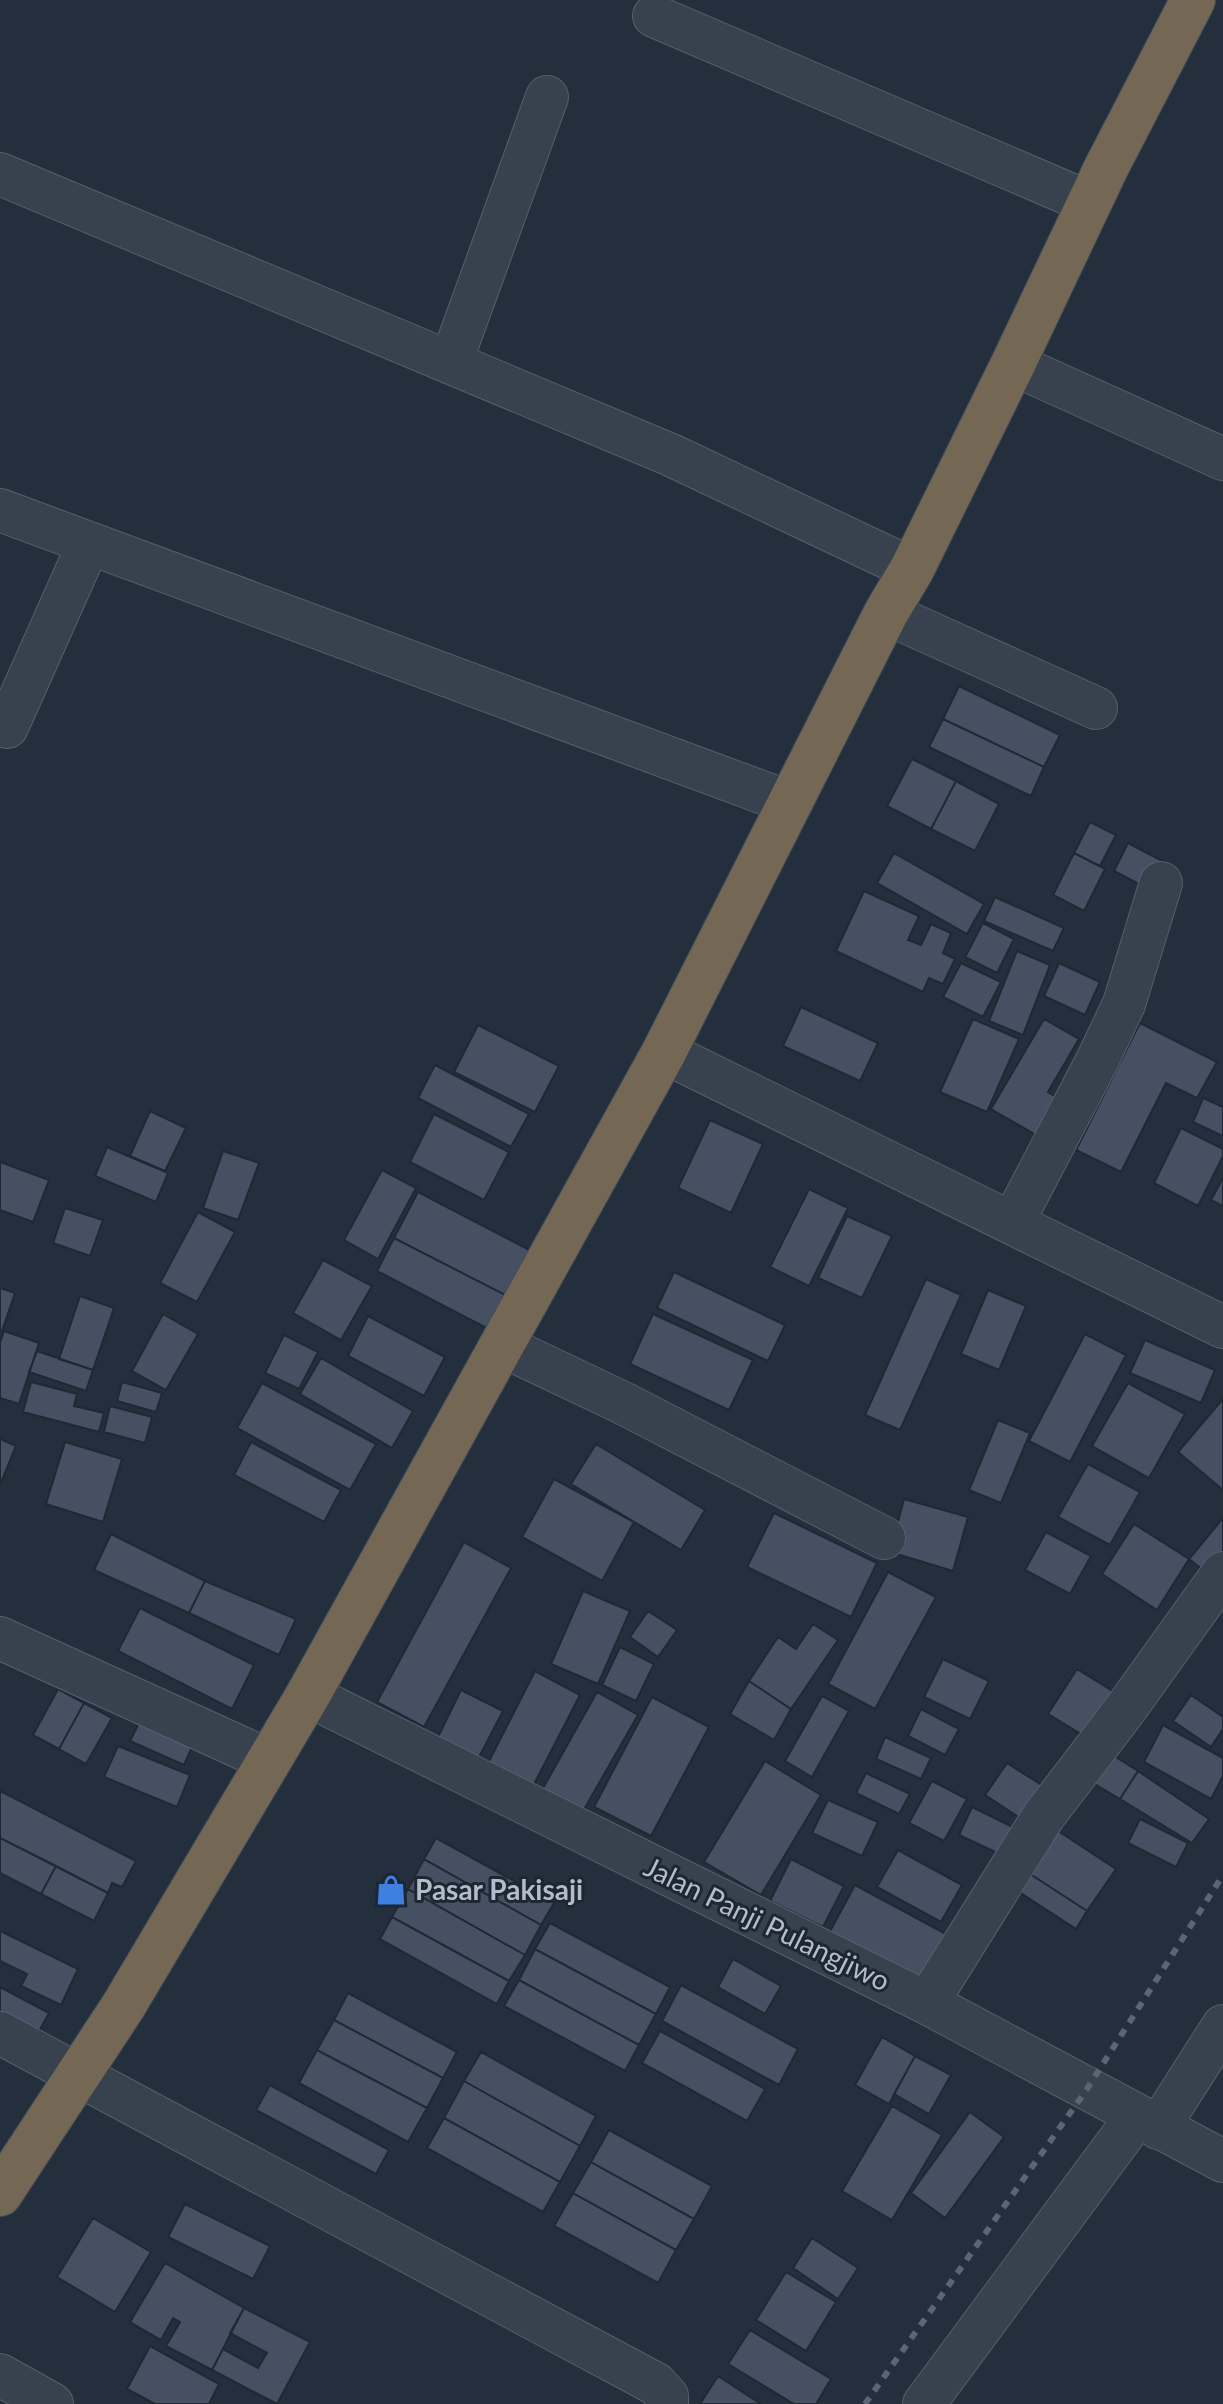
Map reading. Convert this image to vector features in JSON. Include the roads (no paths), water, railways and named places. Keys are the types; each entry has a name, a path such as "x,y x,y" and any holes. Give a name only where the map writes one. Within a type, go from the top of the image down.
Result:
{"highway":[{"path":"0,2194 124,2005 308,1695 664,1052 886,613 912,569 1106,168 1193,0"}],"street":[{"path":"654,16 1090,203"},
{"path":"451,362 547,97"},
{"path":"0,174 671,455 912,569"},
{"path":"1013,364 1223,459"},
{"path":"0,510 791,803"},
{"path":"7,727 89,543"},
{"path":"886,613 1096,708"},
{"path":"1013,1222 1124,1004 1161,883"},
{"path":"664,1052 1223,1327"},
{"path":"501,1345 623,1403 884,1538"},
{"path":"927,2003 1043,1817 1223,1573"},
{"path":"0,1638 268,1760"},
{"name":"Jalan Panji Pulangjiwo","path":"308,1695 927,2003 1223,2161"},
{"path":"924,2404 1223,2026"},
{"path":"0,2033 656,2384 667,2396 667,2404"},
{"path":"0,2375 52,2404"}],"railway":[{"path":"865,2404 1087,2089 1223,1875"}],"place":[{"name":"Pasar Pakisaji","path":"391,1890"}]}
